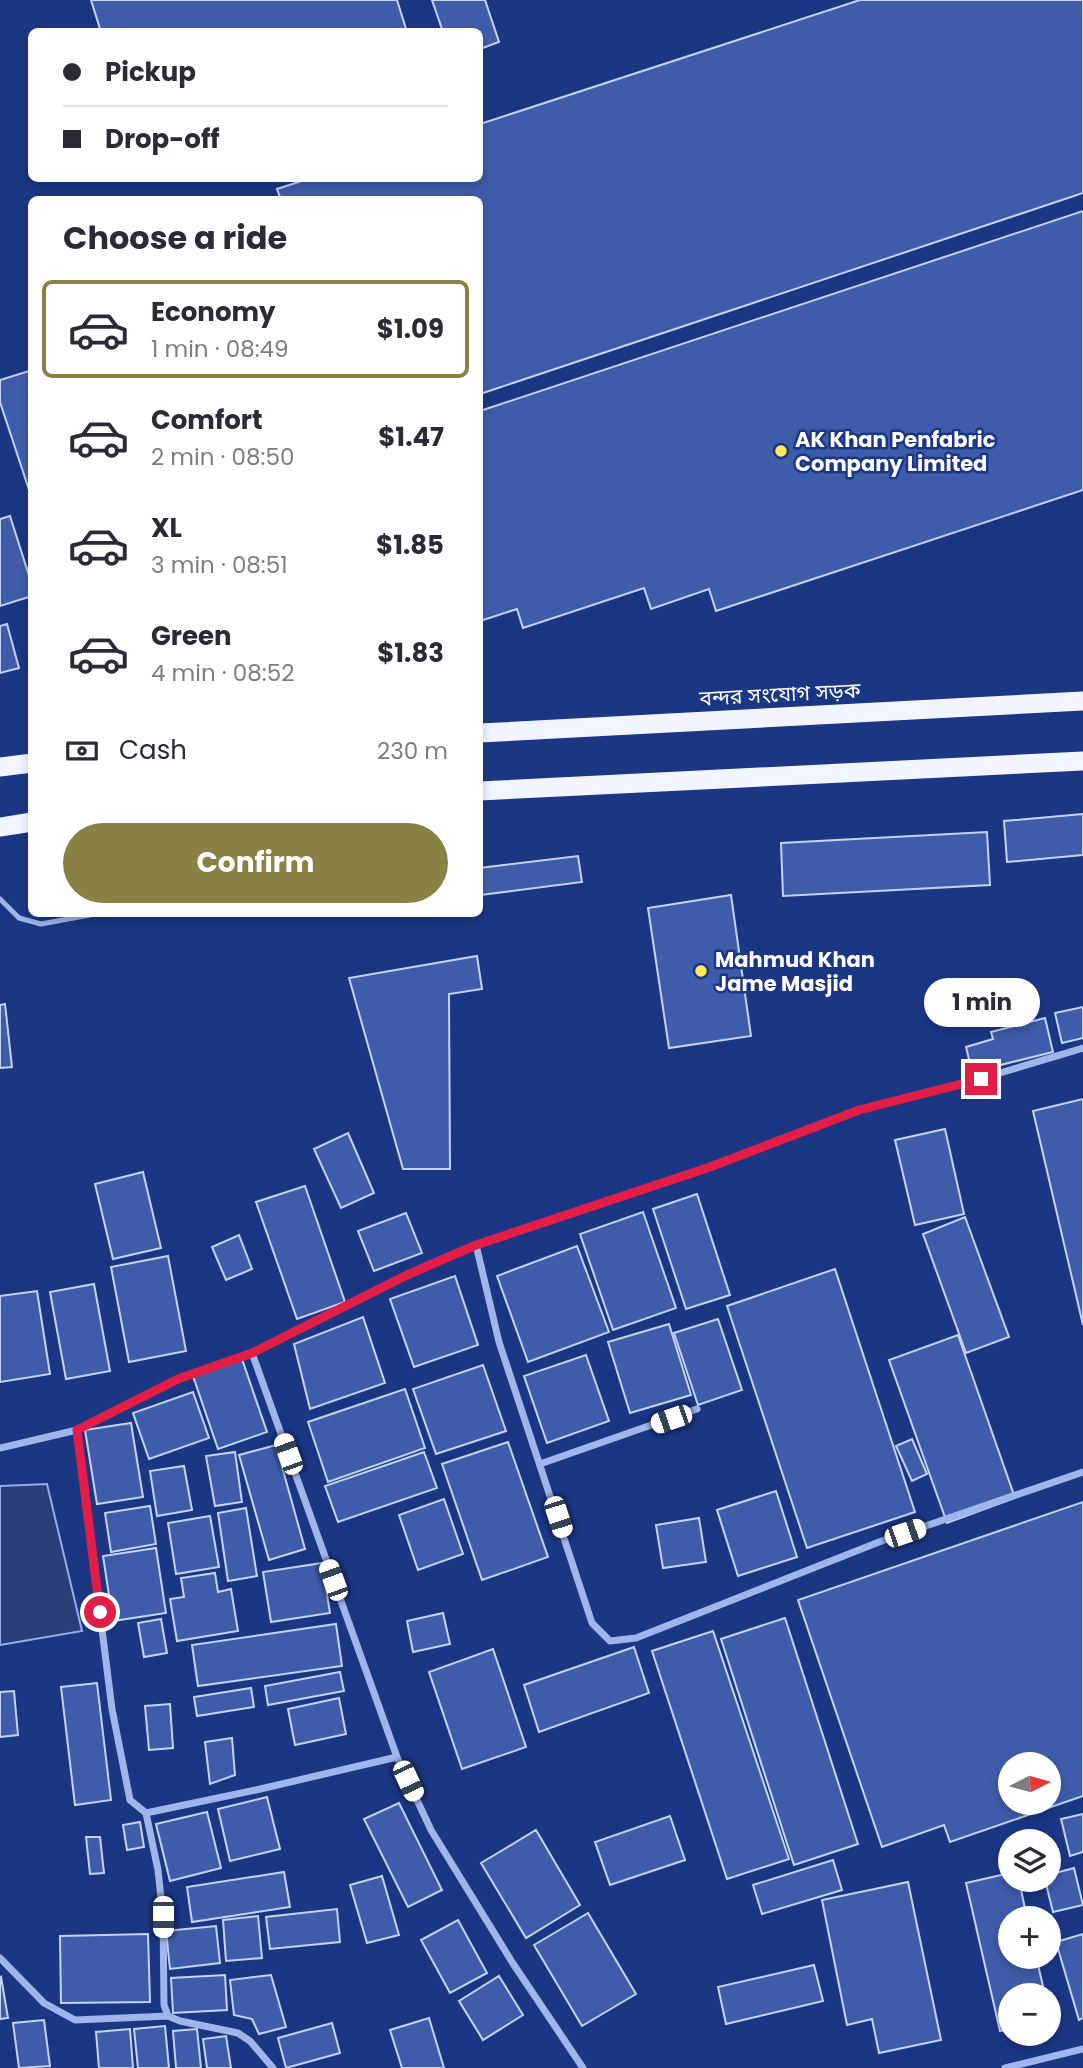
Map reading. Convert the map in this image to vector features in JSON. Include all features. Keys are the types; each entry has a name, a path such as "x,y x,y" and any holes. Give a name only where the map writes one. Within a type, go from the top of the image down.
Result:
{"highway":[{"name":"বন্দর সংযোগ সড়ক","path":"483,733 1083,701"},
{"path":"483,790 1083,761"},
{"path":"0,767 28,764"},
{"path":"0,827 28,823"}],"street":[{"path":"0,1448 77,1430 178,1379 252,1353 407,1275 476,1245 710,1167 859,1110 981,1079 1083,1048"},
{"path":"476,1245 499,1342 592,1623 610,1641 636,1638 879,1542 1083,1472"},
{"path":"252,1353 397,1757 431,1830 512,1962 583,2068"},
{"path":"540,1464 697,1409"},
{"path":"77,1430 112,1709 130,1800 146,1813 158,1870 163,1917 164,2005 168,2015"},
{"path":"146,1813 397,1757"},
{"path":"0,1958 44,2003 75,2020 168,2015 180,2021 238,2033 250,2041 273,2068"},
{"path":"1005,2068 1083,2049"}],"lane":[{"path":"0,899 19,918 41,924 79,917"}],"water":[{"path":"47,1484 82,1631 0,1645 0,1486"}],"building":[{"path":"91,0 397,0 406,28 100,28"},
{"path":"432,0 485,0 499,42 483,48 483,28 442,28"},
{"path":"860,0 1083,0 1083,193 483,393 483,196 280,196 277,189 299,182 483,182 483,123"},
{"name":"AK Khan Penfabric Company Limited","path":"1083,211 1083,490 716,611 709,589 651,609 644,588 523,628 517,609 483,620 483,410"},
{"path":"28,371 28,487 0,402 0,380"},
{"path":"10,516 28,572 28,597 0,606 0,519"},
{"path":"7,624 19,668 0,673 0,626"},
{"path":"1083,814 1083,855 1007,862 1004,821"},
{"path":"987,832 990,885 783,896 781,843"},
{"path":"578,856 582,882 483,895 483,868"},
{"path":"731,895 751,1036 669,1048 648,908"},
{"path":"477,956 482,989 449,994 450,1169 403,1169 349,978"},
{"path":"5,1004 12,1067 0,1068 0,1005"},
{"path":"1083,1007 1083,1038 1062,1043 1055,1013"},
{"path":"1045,1018 1053,1052 972,1072 966,1047 993,1039 991,1032"},
{"path":"1083,1099 1083,1325 1033,1111"},
{"path":"945,1129 964,1214 915,1225 895,1140"},
{"path":"348,1133 374,1193 341,1208 314,1149"},
{"path":"143,1172 161,1248 113,1259 95,1184"},
{"path":"305,1186 345,1302 297,1319 256,1202"},
{"path":"697,1194 730,1295 686,1309 653,1209"},
{"path":"643,1212 676,1308 613,1330 580,1234"},
{"path":"406,1213 422,1253 374,1271 358,1231"},
{"path":"965,1217 1009,1337 966,1353 923,1234"},
{"path":"239,1235 252,1269 226,1280 212,1247"},
{"path":"577,1246 609,1332 528,1362 497,1276"},
{"path":"168,1256 186,1351 129,1362 111,1267"},
{"path":"835,1269 915,1512 807,1548 727,1306"},
{"path":"455,1276 478,1345 414,1367 390,1299"},
{"path":"94,1284 110,1371 66,1379 50,1292"},
{"path":"37,1291 50,1374 0,1382 0,1296"},
{"path":"363,1317 385,1383 310,1409 294,1344"},
{"path":"718,1319 742,1390 698,1405 674,1333"},
{"path":"669,1324 691,1395 630,1413 608,1342"},
{"path":"958,1335 1015,1498 947,1523 889,1360"},
{"path":"586,1355 609,1421 547,1443 524,1376"},
{"path":"242,1359 267,1432 218,1449 193,1376"},
{"path":"483,1365 506,1431 436,1454 413,1389"},
{"path":"405,1389 425,1448 328,1482 308,1422"},
{"path":"193,1392 209,1438 149,1459 133,1413"},
{"path":"131,1423 143,1497 97,1504 85,1430"},
{"path":"912,1439 927,1474 912,1481 896,1446"},
{"path":"508,1442 548,1557 482,1580 442,1464"},
{"path":"276,1445 305,1549 269,1560 239,1455"},
{"path":"235,1452 242,1502 215,1506 206,1456"},
{"path":"424,1452 437,1488 338,1522 325,1486"},
{"path":"184,1466 192,1510 157,1516 150,1471"},
{"path":"776,1491 797,1557 738,1576 717,1510"},
{"path":"444,1499 463,1554 418,1570 399,1515"},
{"path":"1083,1502 1083,1796 1061,1804 1061,1752 998,1752 998,1815 1028,1815 950,1842 944,1825 882,1847 798,1600"},
{"path":"150,1506 156,1544 111,1552 105,1513"},
{"path":"246,1508 257,1576 228,1581 218,1513"},
{"path":"210,1516 219,1567 176,1574 168,1523"},
{"path":"699,1518 706,1562 663,1568 656,1525"},
{"path":"156,1548 166,1613 113,1621 103,1556"},
{"path":"322,1563 330,1613 271,1622 263,1572"},
{"path":"215,1573 218,1592 231,1589 238,1631 177,1641 170,1599 184,1597 181,1578"},
{"path":"443,1613 450,1644 413,1652 407,1621"},
{"path":"785,1618 858,1844 794,1865 721,1639"},
{"path":"161,1619 167,1653 144,1657 138,1623"},
{"path":"336,1624 342,1666 198,1686 192,1645"},
{"path":"713,1631 789,1859 727,1879 652,1651"},
{"path":"634,1647 649,1693 539,1732 524,1685"},
{"path":"493,1649 526,1747 462,1769 429,1672"},
{"path":"340,1672 344,1691 268,1705 265,1686"},
{"path":"97,1683 111,1800 75,1805 61,1687"},
{"path":"251,1688 254,1707 197,1716 194,1697"},
{"path":"14,1691 18,1735 0,1737 0,1692"},
{"path":"339,1698 346,1734 295,1745 288,1709"},
{"path":"170,1704 173,1748 149,1750 145,1706"},
{"path":"232,1738 235,1775 210,1784 205,1742"},
{"path":"267,1797 280,1849 230,1861 218,1809"},
{"path":"399,1803 442,1890 408,1907 364,1819"},
{"path":"207,1812 221,1868 170,1881 156,1824"},
{"path":"1083,1814 1083,1852 1070,1856 1061,1819"},
{"path":"670,1816 685,1860 610,1885 595,1842"},
{"path":"140,1822 144,1847 127,1850 123,1825"},
{"path":"536,1830 580,1905 526,1938 481,1863"},
{"path":"86,1837 100,1837 104,1873 90,1874"},
{"path":"833,1860 842,1890 762,1914 753,1885"},
{"path":"1074,1868 1083,1905 1061,1910 1061,1906 1052,1906 1048,1892 1061,1892 1061,1872"},
{"path":"284,1872 290,1907 192,1922 187,1887"},
{"path":"382,1876 399,1935 367,1943 350,1885"},
{"path":"998,1876 998,1892 1022,1892 1024,1906 998,1906 998,1969 1039,1969 1042,1983 998,1983 998,2022 966,1883"},
{"path":"908,1882 941,2040 879,2053 872,2019 847,2025 822,1900"},
{"path":"337,1909 340,1942 270,1949 266,1917"},
{"path":"588,1913 636,1994 582,2026 534,1945"},
{"path":"258,1916 262,1958 226,1961 223,1920"},
{"path":"458,1920 487,1973 450,1993 421,1940"},
{"path":"216,1926 220,1963 170,1969 166,1931"},
{"path":"148,1934 150,2002 61,2003 60,1936"},
{"path":"1083,1934 1083,2018 1079,2020 1061,1959 1061,1941"},
{"path":"814,1965 823,2001 726,2024 718,1987"},
{"path":"225,1975 227,2010 173,2013 171,1978"},
{"path":"271,1975 286,2027 259,2034 252,2019 234,2015 230,1980"},
{"path":"499,1976 523,2015 483,2040 459,2001"},
{"path":"0,1978 8,2018 0,2019"},
{"path":"429,2018 444,2068 402,2068 390,2030"},
{"path":"44,2020 50,2066 19,2068 13,2023"},
{"path":"332,2023 340,2053 286,2068 278,2038"},
{"path":"165,2026 169,2068 138,2068 134,2029"},
{"path":"130,2029 133,2068 99,2068 96,2032"},
{"path":"197,2029 201,2068 176,2068 173,2031"},
{"path":"226,2036 231,2068 207,2068 203,2039"}],"place":[{"name":"AK Khan Penfabric Company Limited","path":"781,451"},
{"name":"Mahmud Khan Jame Masjid","path":"701,971"}],"route":[{"path":"100,1612 77,1430 178,1379 252,1353 407,1275 476,1245 710,1167 859,1110 981,1079"}]}
